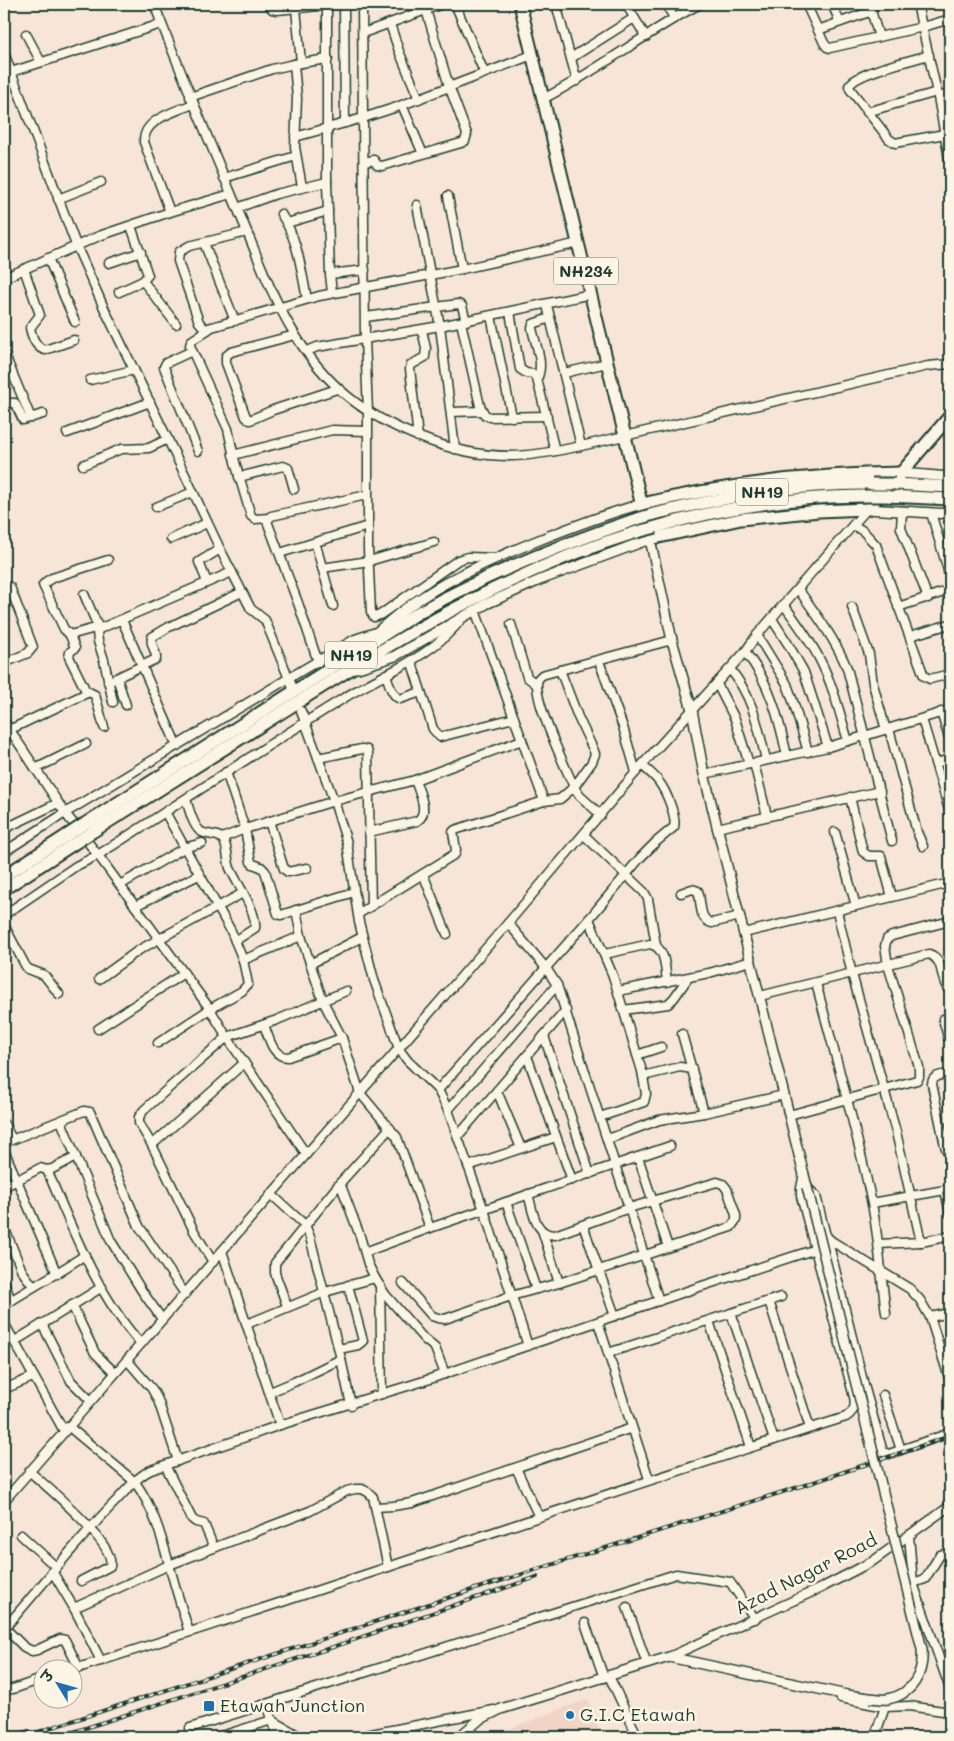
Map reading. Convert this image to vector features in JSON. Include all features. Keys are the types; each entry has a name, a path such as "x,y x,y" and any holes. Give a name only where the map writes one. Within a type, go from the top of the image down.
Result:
{"highway":[{"name":"NH234","path":"520,4 650,539"},
{"path":"650,539 741,520 819,511 867,509 950,416"},
{"path":"642,504 725,487 798,477 862,473 901,473"},
{"name":"NH19","path":"89,828 358,650 421,611 473,584 571,541 654,514 727,497 769,491 830,485 872,484 950,487"},
{"name":"NH19","path":"4,876 69,840 419,628 489,590 606,541 691,517 740,507 794,500 864,496 950,499"},
{"name":"NH19","path":"4,889 69,840"}],"main road":[{"path":"901,473 950,477"},
{"path":"358,650 406,607 434,589 497,558 592,519 642,504"},
{"path":"867,509 950,514"},
{"path":"343,673 395,656 475,610 540,580 650,539 672,640 692,710 704,774 717,828 922,1649 923,1663 920,1674 900,1696 886,1700 822,1689 670,1657 501,1709 480,1720 459,1737"}],"street":[{"path":"154,4 191,100 261,268 295,335 325,376 338,389 382,421 418,437 455,449 473,453 509,456 534,455 555,452 928,366 950,364"},
{"path":"269,4 272,9 277,10 340,4"},
{"path":"344,4 345,123"},
{"path":"362,4 366,270 365,339 368,412 367,494 371,612 374,617 377,617 458,560 468,557 497,558"},
{"path":"363,33 442,4"},
{"path":"456,4 484,72"},
{"path":"556,4 577,81"},
{"path":"626,4 646,37"},
{"path":"666,4 674,18"},
{"path":"543,99 577,81 674,18 700,4"},
{"path":"806,4 824,43 830,48 950,20"},
{"path":"832,4 840,22"},
{"path":"917,4 948,133 950,164"},
{"path":"327,5 326,128 332,293"},
{"path":"296,8 298,64 295,136 296,156 302,187"},
{"path":"818,30 871,8 879,37"},
{"path":"364,162 374,160 377,165 382,166 461,144 466,139 467,134 426,10"},
{"path":"571,58 634,18"},
{"path":"10,72 161,24"},
{"path":"390,24 419,99"},
{"path":"26,34 40,62"},
{"path":"4,53 76,245 207,523 251,609 265,620 290,682"},
{"path":"295,136 363,118 402,105 532,55"},
{"path":"929,55 862,75 852,81 849,86 867,112 889,139 895,143 948,133"},
{"path":"170,212 144,142 144,135 152,122 191,100 257,74 298,64 328,60"},
{"path":"867,112 938,94 950,94"},
{"path":"402,105 423,154"},
{"path":"224,178 296,156"},
{"path":"58,199 101,182"},
{"path":"237,208 302,187 327,182"},
{"path":"4,278 76,245 170,212 231,194"},
{"path":"448,196 462,269"},
{"path":"417,205 440,326 455,449"},
{"path":"287,223 328,211"},
{"path":"281,214 287,223 296,247 307,299"},
{"path":"119,292 143,281 148,275 131,226"},
{"path":"247,232 183,249 180,252 178,261 199,322 201,327 205,329 332,293 462,269 579,243"},
{"path":"204,243 235,321"},
{"path":"108,263 141,252"},
{"path":"48,258 75,322"},
{"path":"24,269 40,315 30,328 37,346 41,350 45,350 74,340"},
{"path":"330,274 366,270"},
{"path":"143,281 176,324"},
{"path":"307,351 317,347 422,330 547,305 591,294"},
{"path":"366,317 460,304 463,309 463,321 482,411"},
{"path":"547,305 581,446"},
{"path":"510,312 520,369 526,373 533,374 537,379 555,452"},
{"path":"491,316 512,417"},
{"path":"537,379 540,374 541,364 532,328 533,324 537,321 550,318"},
{"path":"210,328 189,344 228,429 233,455 251,516 255,519 269,518 367,494"},
{"path":"418,437 410,369 411,365 425,357 426,348 422,330"},
{"path":"295,335 231,352 226,356 226,363 246,417 250,420 254,419 273,410 338,389"},
{"path":"192,351 166,363 164,367 198,451"},
{"path":"4,353 31,418"},
{"path":"564,374 608,363"},
{"path":"90,380 134,370"},
{"path":"4,403 15,402 23,420 43,414"},
{"path":"67,433 150,402"},
{"path":"450,412 482,411 490,417 547,416"},
{"path":"233,455 332,430 367,431"},
{"path":"83,465 121,449 149,448 168,439"},
{"path":"239,477 283,466 288,468 294,488"},
{"path":"156,507 193,492"},
{"path":"4,1500 508,924 642,765 745,652 757,635 867,509"},
{"path":"902,511 901,528 928,598"},
{"path":"931,513 950,576"},
{"path":"269,518 268,524 318,662"},
{"path":"171,539 207,523"},
{"path":"853,525 863,531 876,545 924,676 930,679 950,674"},
{"path":"280,553 368,526"},
{"path":"315,542 333,606"},
{"path":"322,568 369,561 434,542"},
{"path":"207,582 199,562 220,548"},
{"path":"87,693 69,657 75,645 64,629 44,587 44,582 108,560"},
{"path":"70,636 122,620 232,572"},
{"path":"4,663 28,653 33,646 10,587"},
{"path":"798,589 830,634 843,658 851,682 892,841"},
{"path":"898,607 950,590"},
{"path":"108,682 156,658 157,656 151,641 152,637 242,592"},
{"path":"84,594 99,628 97,634 112,702"},
{"path":"784,606 821,661 838,705 848,741"},
{"path":"852,607 869,654 873,684 917,832 923,846"},
{"path":"475,610 544,801"},
{"path":"4,915 76,866 98,855 226,772 358,690 440,642 453,631 463,617"},
{"path":"772,619 804,672 828,747"},
{"path":"122,620 176,746"},
{"path":"511,624 527,677 536,684"},
{"path":"910,636 950,624"},
{"path":"4,852 176,746 290,682 318,662 355,640 377,632"},
{"path":"757,635 787,684 808,752"},
{"path":"601,815 574,788 541,707 536,684 538,679 560,670 672,640"},
{"path":"745,652 759,672 771,695 787,756"},
{"path":"411,660 433,729 440,738 514,718"},
{"path":"599,660 623,727 636,772"},
{"path":"730,669 751,702 766,760"},
{"path":"358,914 455,854 454,830 544,801 560,799 574,788 592,762 595,754 560,670"},
{"path":"386,674 392,692 397,698 400,699 422,692"},
{"path":"117,678 126,704"},
{"path":"717,684 735,720 767,816"},
{"path":"9,730 89,692 95,695 104,727"},
{"path":"704,774 828,747 950,710"},
{"path":"301,711 334,801 347,843 362,937 374,980 399,1049 407,1060 438,1090 448,1110 484,1210 528,1346"},
{"path":"941,712 950,741"},
{"path":"922,719 950,813"},
{"path":"4,722 65,813 98,855 210,1009 306,1154"},
{"path":"186,799 196,826 204,833 222,838 334,801 415,780 522,740"},
{"path":"35,769 86,744"},
{"path":"318,758 362,749 367,750 371,906"},
{"path":"936,763 950,758"},
{"path":"438,1090 590,919 648,849 674,827 675,823 667,796 661,784 642,765"},
{"path":"226,772 245,829 252,862 265,871 277,912 281,915 354,892"},
{"path":"370,832 422,818 424,812 415,780"},
{"path":"717,828 880,791"},
{"path":"850,797 863,852 869,856 881,856 892,897"},
{"path":"4,829 58,803"},
{"path":"158,1043 245,988 248,984 248,977 235,942 166,812"},
{"path":"269,821 284,869 288,872 307,868"},
{"path":"834,832 856,906"},
{"path":"584,835 642,889 647,896 656,946"},
{"path":"222,838 229,866 256,926 252,931 235,942"},
{"path":"120,885 184,848 202,843"},
{"path":"423,874 447,934"},
{"path":"135,906 199,875"},
{"path":"744,933 950,883"},
{"path":"681,893 692,889 698,891 702,915 708,923 740,916"},
{"path":"99,980 131,956 159,939 243,894"},
{"path":"296,910 301,936 310,964 323,1001 342,1038 360,1094 390,1128 401,1146 430,1228"},
{"path":"837,910 852,974 896,1132 921,1242"},
{"path":"590,919 618,991 643,1076 646,1094 644,1102 600,1117"},
{"path":"920,1077 919,1067 888,965 885,946 888,939 892,936 950,921"},
{"path":"508,924 546,968 557,985 660,1301"},
{"path":"4,925 28,969 44,975 59,994"},
{"path":"242,960 301,936"},
{"path":"310,964 362,937"},
{"path":"605,954 650,944 656,946 663,955 667,982"},
{"path":"760,996 929,954 935,956 939,961 944,984 950,989"},
{"path":"618,991 710,974 751,961"},
{"path":"98,1030 184,973"},
{"path":"623,1010 668,1004 688,978"},
{"path":"816,983 872,1204 879,1244 880,1271 886,1313"},
{"path":"448,1110 557,985"},
{"path":"213,1262 194,1230 152,1145 139,1123 141,1114 227,1037 264,1025 346,991"},
{"path":"458,1136 566,1010"},
{"path":"943,1019 950,1044"},
{"path":"264,1025 276,1054 281,1057 288,1057 342,1038"},
{"path":"682,1034 704,1113"},
{"path":"544,1036 590,1174"},
{"path":"637,1055 661,1047"},
{"path":"527,1056 572,1180"},
{"path":"152,1145 244,1063"},
{"path":"643,1076 680,1067 692,1069"},
{"path":"789,1115 917,1080 920,1077 934,1078 950,1074"},
{"path":"934,1078 932,1084 946,1136 946,1150 950,1154"},
{"path":"497,1091 521,1148"},
{"path":"608,1139 659,1120 704,1113 784,1095"},
{"path":"4,1143 84,1111 90,1112 139,1226 185,1294"},
{"path":"61,1121 111,1242 162,1319"},
{"path":"4,1124 12,1139"},
{"path":"287,1306 275,1273 275,1263 304,1225 390,1128"},
{"path":"468,1166 556,1137"},
{"path":"365,1252 670,1146"},
{"path":"4,1150 57,1274"},
{"path":"4,1187 40,1168 52,1169 76,1157"},
{"path":"638,1157 668,1247"},
{"path":"47,1170 85,1255 102,1287 118,1316 141,1344"},
{"path":"82,1667 649,1479 846,1417 851,1413 855,1403 801,1196 804,1172"},
{"path":"403,1283 426,1310 438,1318 451,1317 511,1296 559,1283 731,1227 736,1220 736,1215 727,1189 717,1182 629,1208 554,1235 543,1233"},
{"path":"340,1183 374,1278 424,1339 435,1348 445,1374"},
{"path":"808,1187 816,1196 882,1450 885,1454 889,1454 950,1433"},
{"path":"872,1204 948,1188 950,1214"},
{"path":"271,1194 304,1225 310,1237 339,1349 351,1405"},
{"path":"528,1194 559,1283"},
{"path":"506,1202 536,1289"},
{"path":"582,1225 615,1316"},
{"path":"4,1227 22,1271 33,1286"},
{"path":"879,1244 921,1242 950,1236"},
{"path":"827,1237 915,1294 930,1317 950,1381"},
{"path":"72,1658 65,1640 60,1639 32,1651 24,1647 4,1628 91,1528 144,1473 280,1425 351,1405 816,1249"},
{"path":"222,1251 280,1425"},
{"path":"4,1281 7,1303 33,1286 57,1274 85,1255"},
{"path":"247,1324 325,1292 374,1278"},
{"path":"339,1349 358,1345 363,1341 348,1285"},
{"path":"380,1286 382,1394"},
{"path":"15,1341 102,1287"},
{"path":"608,1354 782,1297"},
{"path":"769,1301 810,1428"},
{"path":"72,1305 95,1353 115,1373"},
{"path":"930,1317 950,1313"},
{"path":"731,1314 774,1440"},
{"path":"709,1321 752,1447"},
{"path":"598,1322 649,1479"},
{"path":"4,1323 33,1377 66,1428 135,1482 151,1510 162,1539 189,1632"},
{"path":"42,1324 71,1381 91,1401"},
{"path":"942,1355 950,1352"},
{"path":"270,1392 341,1359"},
{"path":"127,1360 152,1389 158,1400 178,1461"},
{"path":"4,1389 33,1377"},
{"path":"883,1395 901,1450"},
{"path":"376,1507 412,1503 632,1428"},
{"path":"165,1465 192,1519 204,1524 214,1548"},
{"path":"516,1468 539,1517"},
{"path":"29,1471 91,1528 111,1557 112,1562 108,1568 81,1581"},
{"path":"74,1608 169,1565 310,1511 347,1491 355,1489 368,1492 373,1497 388,1566"},
{"name":"Azad Nagar Road","path":"670,1657 821,1588 873,1561 950,1506"},
{"path":"22,1534 54,1569 101,1661"},
{"path":"909,1535 913,1583 950,1689"},
{"path":"913,1583 925,1579 940,1555 950,1552"},
{"path":"190,1728 676,1574 730,1582 755,1619"},
{"path":"627,1607 647,1664"},
{"path":"584,1623 606,1677 638,1737"},
{"path":"941,1663 950,1657"},
{"path":"4,1689 13,1689 32,1682"},
{"path":"822,1689 822,1692 826,1694 885,1707 909,1706 950,1712"},
{"path":"267,1704 278,1737"},
{"path":"873,1737 885,1707"},
{"path":"356,1737 501,1709"},
{"path":"220,1737 272,1720 302,1737"}],"shaded area":[{"name":"G.I.C Etawah","path":"588,1699 602,1737 494,1737 503,1731"}],"railway":[{"path":"23,1737 475,1589 811,1483 950,1436"},
{"path":"58,1737 333,1647 537,1577"},
{"path":"10,1737 29,1731"}],"place":[{"name":"Etawah Junction","path":"209,1706"},
{"name":"G.I.C Etawah","path":"570,1715"}]}
